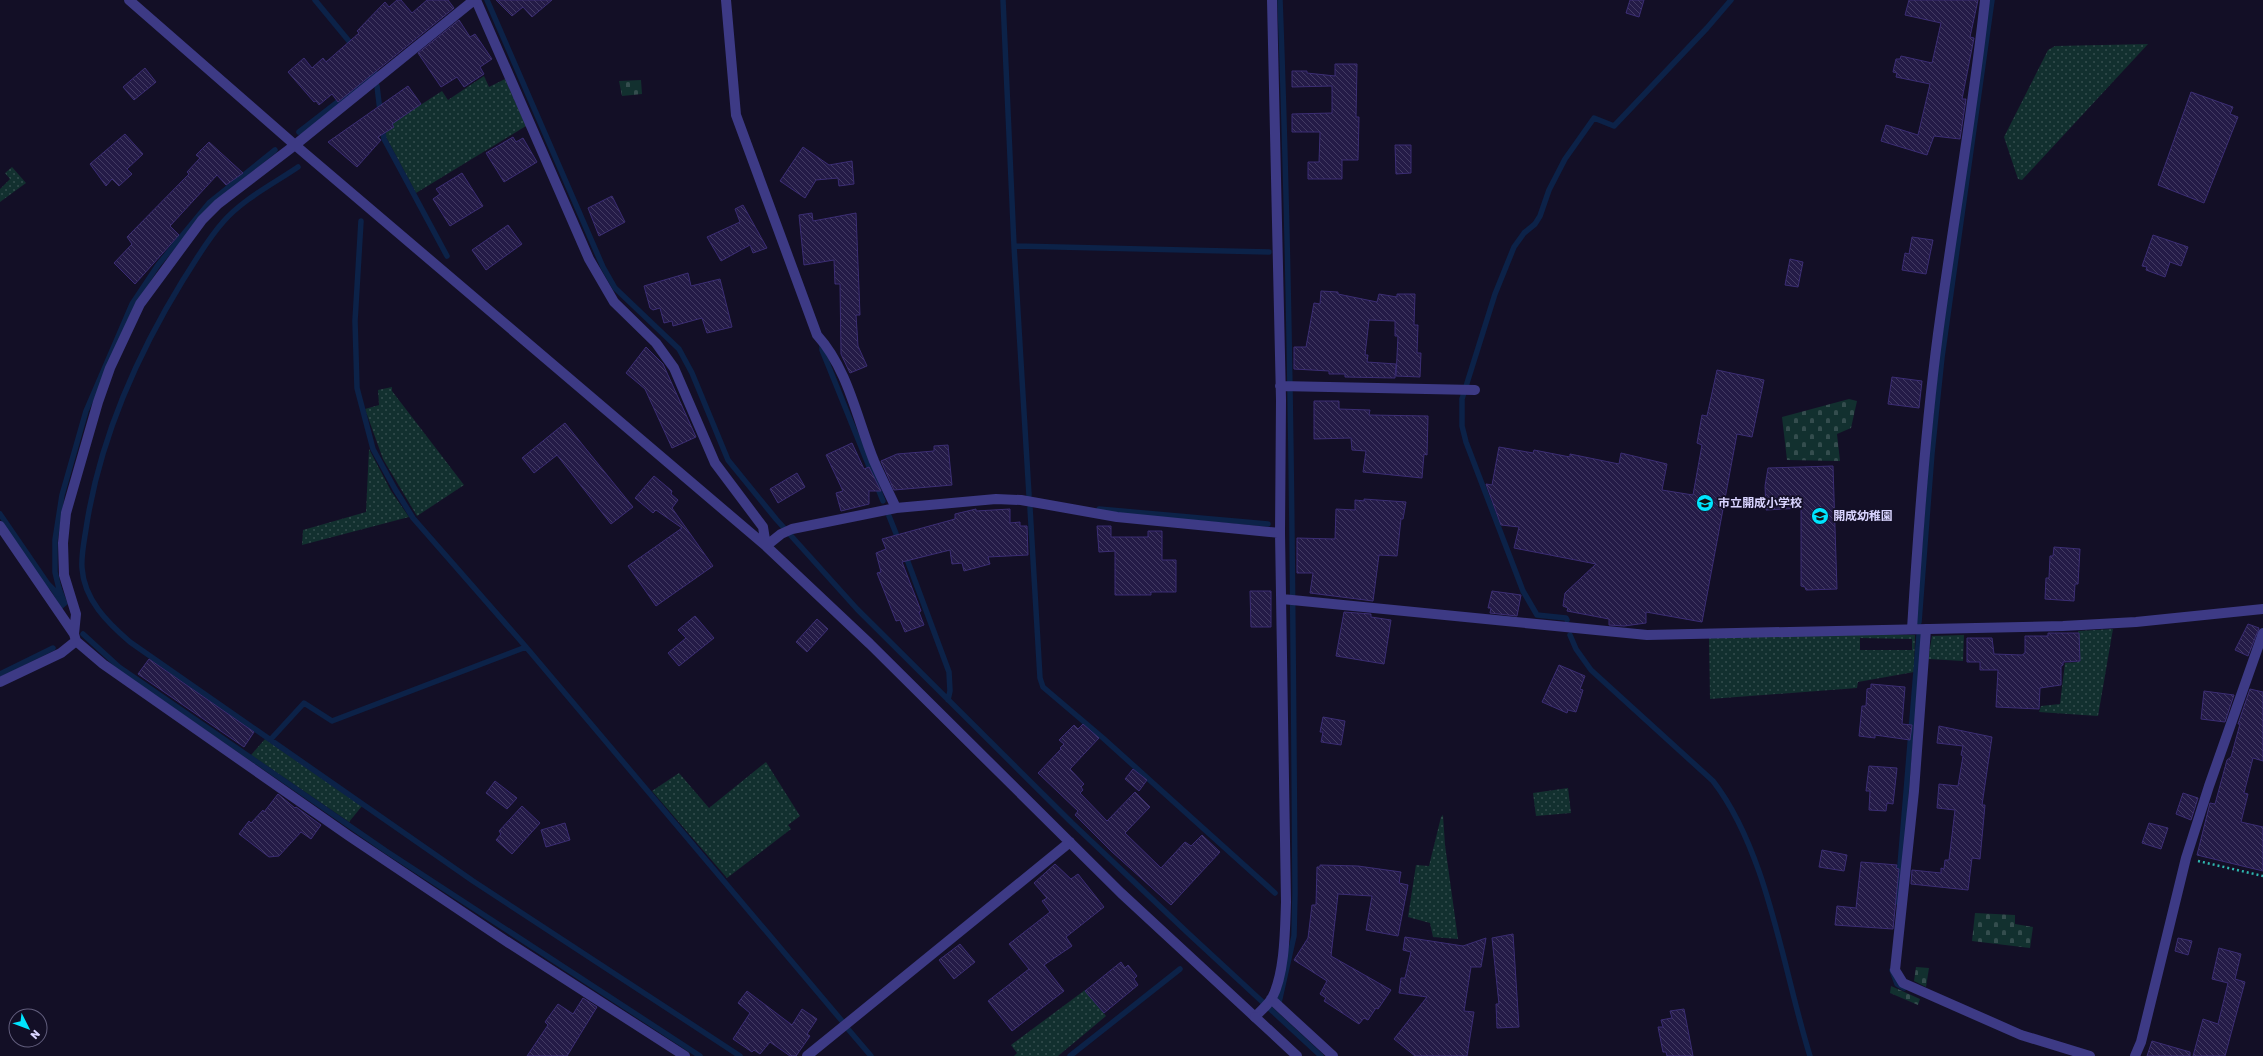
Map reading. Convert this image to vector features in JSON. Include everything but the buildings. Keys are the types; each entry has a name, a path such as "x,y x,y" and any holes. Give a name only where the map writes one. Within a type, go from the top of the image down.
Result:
{"street":[{"path":"129,0 295,145 766,546 870,644 1121,893 1297,1056"},
{"path":"0,682 61,652 75,637 76,614 64,576 63,543 66,514 84,447 110,368 140,304 202,220 218,204 295,145 475,0 589,259 614,302 656,343 674,368 715,463 762,527 766,546"},
{"path":"726,0 736,115 817,335 831,351 855,408 874,461 896,508"},
{"path":"1272,0 1286,386 1280,533 1289,600 1286,902 1284,946 1275,1003"},
{"path":"1912,629 1919,519 1938,336 1979,54 1985,0"},
{"path":"1286,386 1468,390"},
{"path":"766,546 780,534 792,529 896,508 970,501 1021,500 1117,517 1280,533"},
{"path":"0,526 75,637 136,687 348,836 508,943 685,1056"},
{"path":"1289,600 1647,635 1926,629 2122,622 2263,609"},
{"path":"1926,629 1914,791 1895,970 1903,983 2021,1035 2090,1056"},
{"path":"2135,1056 2141,1042 2186,858 2209,786 2263,633"},
{"path":"807,1056 1070,842"},
{"path":"1255,1017 1262,1009 1275,1003"},
{"path":"1275,1003 1333,1056"}],"path":[{"path":"2186,858 2263,876"}],"green space":[{"path":"2148,44 2022,180 2018,179 2004,137 2048,50 2055,46"},
{"path":"484,76 489,87 505,79 526,126 416,193 386,137 385,128 442,91 448,100"},
{"path":"641,80 642,94 622,96 619,81"},
{"path":"12,167 26,183 0,202 0,189 10,179 5,173"},
{"path":"392,387 392,391 464,485 417,516 383,459 365,409 379,405 378,390"},
{"path":"1849,399 1857,401 1851,428 1837,434 1840,461 1787,460 1782,417"},
{"path":"369,449 391,491 409,517 302,545 303,530 366,512"},
{"path":"2113,629 2098,716 2039,712 2041,706 2060,704 2065,663 2078,662 2078,631"},
{"path":"1860,634 1915,635 1914,672 1858,682 1857,688 1710,699 1709,637","holes":["1860,638 1912,639 1912,650 1860,650"]},
{"path":"1964,635 1963,661 1928,659 1932,636"},
{"path":"265,739 362,806 349,822 251,755"},
{"path":"766,762 800,816 788,825 791,829 727,878 652,791 679,773 709,808"},
{"path":"1568,788 1571,813 1536,816 1533,793"},
{"path":"1443,815 1445,845 1458,939 1433,937 1430,923 1408,917 1416,865 1429,866 1441,817"},
{"path":"1975,913 2015,915 2015,924 2033,927 2030,948 1972,941"},
{"path":"1916,967 1929,968 1926,987 1914,981"},
{"path":"1891,986 1920,999 1918,1005 1890,993"},
{"path":"1085,990 1106,1016 1058,1056 1014,1056 1017,1053 1011,1045"}],"water":[{"path":"61,586 68,604 62,609 51,591"}],"waterway":[{"path":"315,0 353,46"},
{"path":"487,0 603,267 615,288 679,349 692,373 728,460 776,519 857,609 1072,823 1321,1056"},
{"path":"1003,0 1014,246 1029,495"},
{"path":"1278,1007 1294,936 1295,893 1289,334 1280,0"},
{"path":"1567,620 1566,618 1537,615 1523,591 1466,442 1462,426 1462,399 1495,294 1514,247 1524,233 1535,224 1540,216 1549,190 1565,159 1594,118 1614,126 1707,28 1731,0"},
{"path":"1919,622 1932,453 1942,357 1992,0"},
{"path":"299,132 375,73"},
{"path":"377,86 380,111"},
{"path":"382,128 384,139 447,256"},
{"path":"60,593 55,572 55,540 62,495 86,411 132,304 158,265 209,203 275,150"},
{"path":"298,167 249,199 223,222 207,243 183,280 150,338 122,400 110,431 100,464 84,539 82,568 87,590 98,610 130,642 473,881 740,1056"},
{"path":"361,221 355,321 357,388 373,449 395,489 413,518 526,647 842,1021"},
{"path":"1014,246 1269,252"},
{"path":"822,344 822,350 883,501"},
{"path":"1030,508 1040,678 1043,687 1103,738 1275,893"},
{"path":"1099,509 1268,524"},
{"path":"0,514 48,584 58,594"},
{"path":"889,516 899,541"},
{"path":"905,554 949,672 950,691 948,700"},
{"path":"83,634 119,667 386,851 700,1056"},
{"path":"1570,635 1576,649 1591,670 1713,781 1732,810 1748,842 1761,877 1810,1056"},
{"path":"1897,902 1919,635"},
{"path":"271,739 304,703 332,721 526,647"},
{"path":"0,674 53,648"},
{"path":"1070,1056 1180,969"},
{"path":"1892,970 1897,984 1904,988"},
{"path":"848,1029 871,1056"}],"place":[{"name":"市立開成小学校","path":"1705,503"},
{"name":"開成幼稚園","path":"1820,516"}]}
